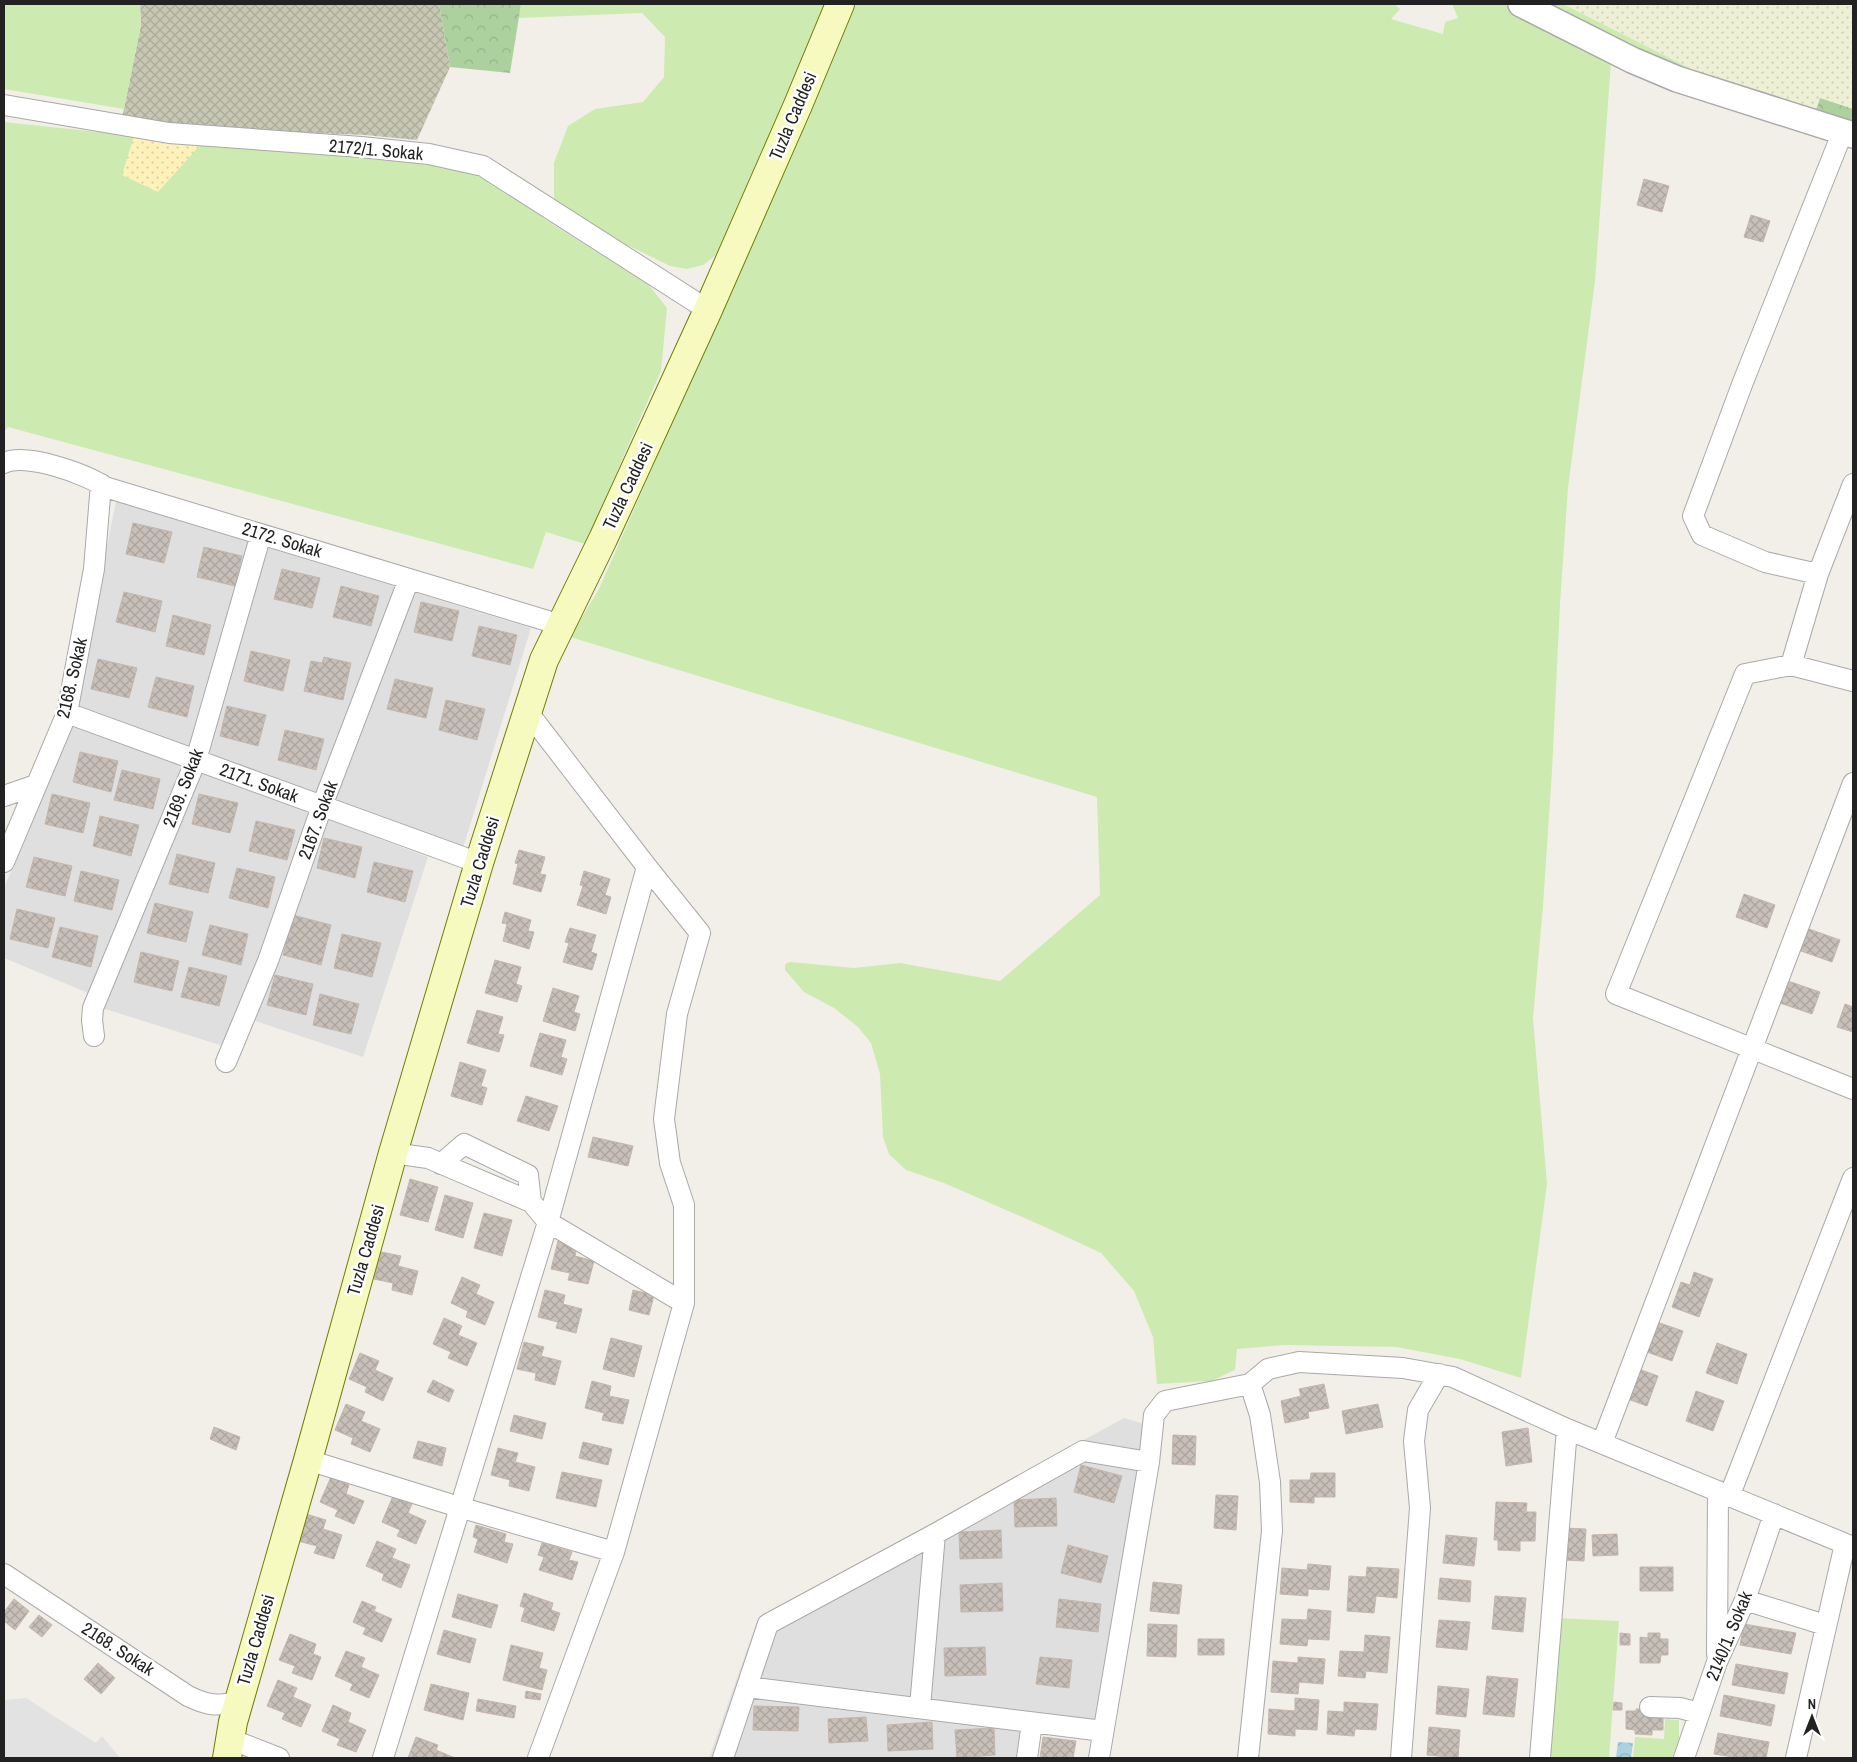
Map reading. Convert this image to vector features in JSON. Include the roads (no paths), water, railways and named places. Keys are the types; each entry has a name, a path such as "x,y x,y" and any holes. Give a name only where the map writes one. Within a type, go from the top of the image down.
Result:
{"main road":[{"name":"Tuzla Caddesi","path":"228,1749 238,1702 308,1460 393,1153 479,863 544,660 603,539 708,310 840,4"}],"street":[{"path":"1521,4 1632,60 1677,79 1848,133 1743,382 1693,516 1702,535 1765,562 1818,574"},
{"name":"2172/1. Sokak","path":"4,106 169,133 429,154 483,166 708,310"},
{"name":"2172. Sokak","path":"4,463 10,460 24,459 74,472 101,484 561,625"},
{"name":"2168. Sokak","path":"4,862 67,713 94,569 101,484"},
{"path":"1791,665 1818,574 1853,484"},
{"name":"2169. Sokak","path":"94,1036 92,1020 96,1000 196,760 261,534"},
{"name":"2167. Sokak","path":"226,1062 268,961 322,806 409,579"},
{"path":"1853,681 1791,665 1745,674 1616,994 1853,1089"},
{"path":"527,711 647,867 700,932 676,1014 664,1118 670,1164 684,1205 684,1303 614,1552 538,1758"},
{"name":"2171. Sokak","path":"67,713 479,863"},
{"path":"1602,1443 1853,783"},
{"path":"4,796 36,785"},
{"path":"383,1758 548,1222 647,867"},
{"path":"441,1164 464,1144 528,1175 531,1202"},
{"path":"393,1153 428,1158 531,1202 548,1222 684,1303"},
{"path":"1717,1662 1723,1494 1853,1178"},
{"path":"1099,1758 1149,1462 1154,1415 1165,1400 1250,1384 1268,1370 1299,1362 1403,1368 1453,1377 1567,1429 1849,1546 1825,1625 1796,1758"},
{"path":"1401,1758 1420,1508 1414,1441 1418,1410 1439,1374"},
{"path":"1248,1758 1272,1530 1270,1482 1260,1415 1250,1384"},
{"path":"1540,1758 1567,1429"},
{"path":"723,1758 768,1624 935,1534 1083,1451 1149,1462"},
{"path":"308,1460 459,1507 614,1552"},
{"name":"2140/1. Sokak","path":"1684,1758 1717,1662 1745,1600 1774,1514"},
{"path":"920,1707 935,1534"},
{"name":"2168. Sokak","path":"4,1574 188,1696 205,1704 220,1705 238,1702"},
{"path":"1745,1600 1825,1625"},
{"path":"748,1687 1103,1731"},
{"path":"1650,1708 1680,1708 1699,1713"},
{"path":"1027,1758 1032,1723"},
{"path":"228,1749 279,1758"}],"water":[{"path":"1618,1742 1633,1743 1631,1758 1616,1758"}]}
